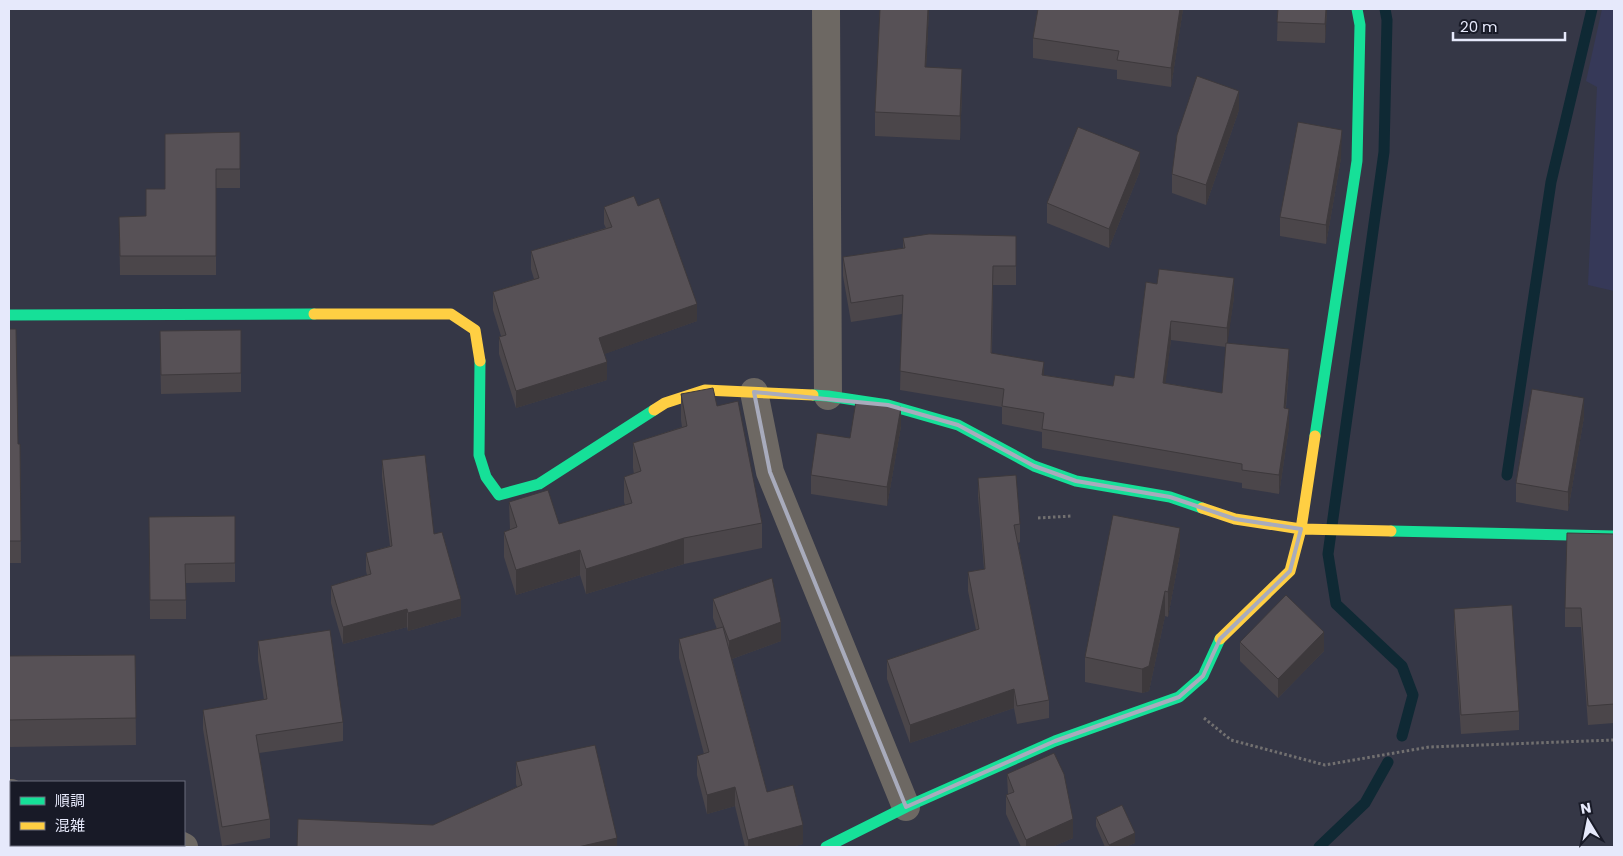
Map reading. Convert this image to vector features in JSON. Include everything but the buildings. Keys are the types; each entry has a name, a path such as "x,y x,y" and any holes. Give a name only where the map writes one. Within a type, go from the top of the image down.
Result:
{"street":[{"path":"826,9 828,396"},
{"path":"826,847 906,807 1055,741 1178,697 1203,676 1220,638 1290,571 1301,530 1357,162 1360,25 1357,9"},
{"path":"9,315 451,314 475,330 480,363 478,455 486,478 499,495 539,484 665,403 705,390 828,396 888,405 958,425 1034,466 1076,481 1170,497 1235,519 1301,530 1614,536"},
{"path":"754,392 770,472 906,807"}],"path":[{"path":"1178,697 1231,740 1325,765 1429,748 1614,740"}],"highlighted area":[{"path":"754,392 888,405 958,425 1034,466 1076,481 1170,497 1235,519 1301,529 1290,571 1220,639 1203,676 1179,697 1055,741 906,807 770,472"}],"shaded area":[{"path":"1602,9 1614,9 1614,291 1588,285 1597,87 1586,81"}],"waterway":[{"path":"1385,9 1387,20 1384,152 1328,554 1336,604 1402,666 1413,695 1402,736"},
{"path":"1507,475 1551,182 1592,9"},
{"path":"1319,847 1365,803 1388,762"}],"traffic: fast":[{"path":"1315,436 1357,161 1360,25 1357,9"},
{"path":"9,315 314,314"},
{"path":"480,361 479,455 486,477 499,495 539,484 654,410"},
{"path":"813,395 888,405 958,425 1034,466 1076,481 1170,497 1202,508"},
{"path":"1391,531 1614,536"},
{"path":"826,847 906,807 1055,741 1179,697 1203,676 1220,639"}],"traffic: slow":[{"path":"314,314 451,314 475,330 480,361"},
{"path":"654,410 665,403 705,390 813,395"},
{"path":"1220,639 1290,571 1301,529 1315,436"},
{"path":"1202,508 1235,519 1301,529 1391,531"}]}
